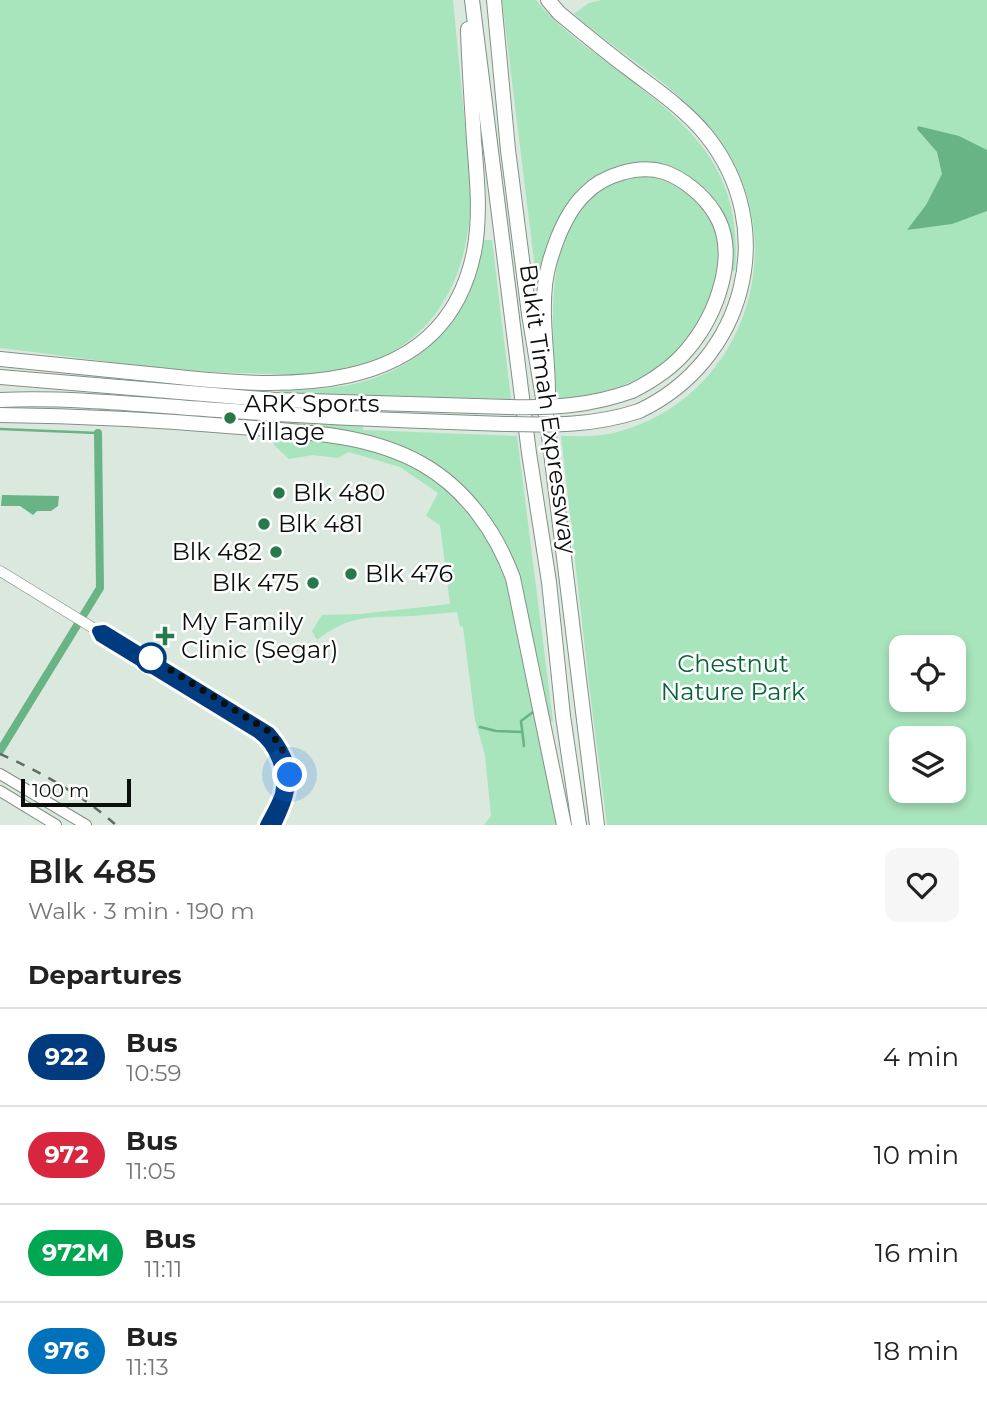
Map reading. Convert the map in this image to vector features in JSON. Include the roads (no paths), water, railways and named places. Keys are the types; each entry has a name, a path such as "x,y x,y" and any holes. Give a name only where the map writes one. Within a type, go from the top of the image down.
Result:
{"highway":[{"path":"0,359 247,384 287,384 319,382 355,375 381,366 422,343 448,313 469,270 477,229 469,0"},
{"name":"Bukit Timah Expressway","path":"469,0 527,440 549,582 563,716 579,825"},
{"name":"Bukit Timah Expressway","path":"494,0 508,150 529,314 548,428 597,825"},
{"path":"0,394 341,419 556,425 598,423 639,411 671,393 694,374 715,349 725,331 742,286 746,254 740,203 722,159 705,134 675,104 559,13 548,0"},
{"path":"0,377 275,400 541,408 579,406 609,400 632,391 673,365 694,340 712,310 720,288 725,261 724,237 720,224 698,193 664,172 643,170 614,175 586,192 569,214 556,240 548,267 545,306 548,428"},
{"path":"0,400 30,398"},
{"path":"0,408 70,416"},
{"path":"0,415 210,424 323,435 376,444 424,465 468,502 498,542 509,568 519,599 564,825"}],"main road":[{"path":"0,774 86,825"},
{"path":"17,783 4,794 56,825"}],"street":[{"path":"0,571 97,631 100,637 257,733 269,744 278,762 281,783 279,795 265,825"},
{"path":"97,631 104,630 270,732 284,752 290,775 289,799 276,825"}],"waterway":[{"path":"0,429 98,433"},
{"path":"0,751 100,588 98,433"},
{"path":"524,746 521,721 533,712"},
{"path":"480,727 522,732"}],"railway":[{"path":"0,754 61,785 116,825"}],"place":[{"name":"ARK Sports Village","path":"230,418"},
{"name":"Blk 480","path":"279,493"},
{"name":"Blk 481","path":"264,524"},
{"name":"Blk 482","path":"276,552"},
{"name":"Blk 476","path":"351,574"},
{"name":"Blk 475","path":"313,583"},
{"name":"My Family Clinic (Segar)","path":"165,636"}],"park label":[{"name":"Chestnut Nature Park","path":"733,678"}]}
